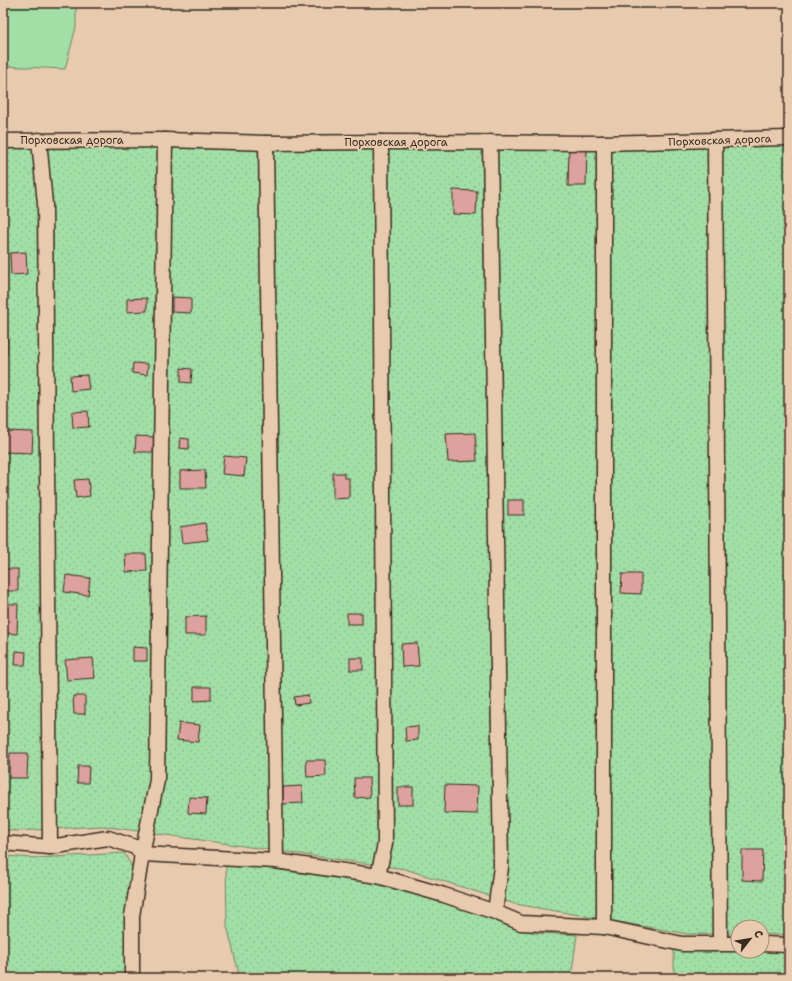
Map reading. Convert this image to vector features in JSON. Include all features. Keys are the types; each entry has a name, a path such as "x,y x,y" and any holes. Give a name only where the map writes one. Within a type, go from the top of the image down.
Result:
{"street":[{"name":"Порховская дорога","path":"3,141 165,140 266,143 604,143 789,138"},
{"path":"39,140 44,204 50,847"},
{"path":"132,978 132,916 142,854 157,780 165,140"},
{"path":"715,140 720,943"},
{"path":"378,876 385,844 381,142"},
{"path":"490,142 501,867 495,912"},
{"path":"266,143 276,861"},
{"path":"604,143 604,927"},
{"path":"3,843 50,847 108,838 135,847 142,854 276,861 378,876 444,895 495,912 521,923 604,927 682,944 730,944"},
{"path":"770,944 789,945"}],"green space":[{"path":"3,3 76,3 76,27 65,69 3,66"},
{"path":"789,145 789,935 770,934 770,919 730,919 730,934 688,934 515,904 405,869 102,826 17,831 3,830 3,148"},
{"path":"124,853 133,868 126,978 3,978 3,856 36,858"},
{"path":"226,863 407,887 506,924 535,933 577,935 571,978 240,978 227,926"},
{"path":"674,949 730,950 730,959 770,959 770,951 789,951 789,978 674,978"}],"building":[{"path":"569,148 587,149 586,186 568,186"},
{"path":"453,190 477,191 476,215 453,214"},
{"path":"26,252 27,274 11,275 10,253"},
{"path":"172,297 191,298 191,313 172,312"},
{"path":"147,298 147,311 127,312 127,299"},
{"path":"3,334 7,334 7,354 3,354"},
{"path":"133,363 148,364 147,375 132,373"},
{"path":"181,368 192,369 191,383 181,382"},
{"path":"87,375 89,389 71,391 70,376"},
{"path":"88,411 89,427 73,428 72,412"},
{"path":"4,431 33,432 32,453 3,452"},
{"path":"475,433 477,461 448,462 446,434"},
{"path":"136,436 154,437 153,452 135,452"},
{"path":"180,438 189,439 189,449 179,448"},
{"path":"224,456 246,458 244,476 222,474"},
{"path":"205,470 206,488 180,488 180,471"},
{"path":"333,473 344,473 344,478 349,478 349,498 333,499"},
{"path":"88,479 90,496 76,498 74,480"},
{"path":"508,500 524,500 524,515 508,515"},
{"path":"205,523 208,540 182,543 180,527"},
{"path":"125,554 146,554 147,571 126,572"},
{"path":"3,569 18,569 18,591 3,591"},
{"path":"622,574 641,574 641,594 621,593"},
{"path":"66,575 90,578 88,595 64,592"},
{"path":"3,604 18,604 17,634 3,633"},
{"path":"347,613 362,613 362,624 347,624"},
{"path":"206,616 206,635 185,635 185,617"},
{"path":"417,643 419,666 402,667 401,644"},
{"path":"133,647 147,648 147,661 133,661"},
{"path":"16,651 26,652 25,665 15,665"},
{"path":"93,658 95,678 67,680 65,660"},
{"path":"350,658 363,658 363,670 350,670"},
{"path":"194,687 211,687 211,700 194,701"},
{"path":"308,695 309,703 295,705 294,697"},
{"path":"73,696 85,696 85,714 74,714"},
{"path":"179,723 200,725 198,742 177,740"},
{"path":"418,726 418,740 406,741 405,727"},
{"path":"10,753 28,753 27,778 9,778"},
{"path":"306,760 325,760 326,776 307,777"},
{"path":"78,766 89,766 88,783 77,783"},
{"path":"354,778 369,778 370,797 355,798"},
{"path":"445,785 478,786 477,814 444,813"},
{"path":"302,786 303,803 283,804 283,787"},
{"path":"398,787 413,787 413,805 398,805"},
{"path":"189,797 207,798 206,814 188,813"},
{"path":"742,850 763,850 762,881 742,880"}]}
